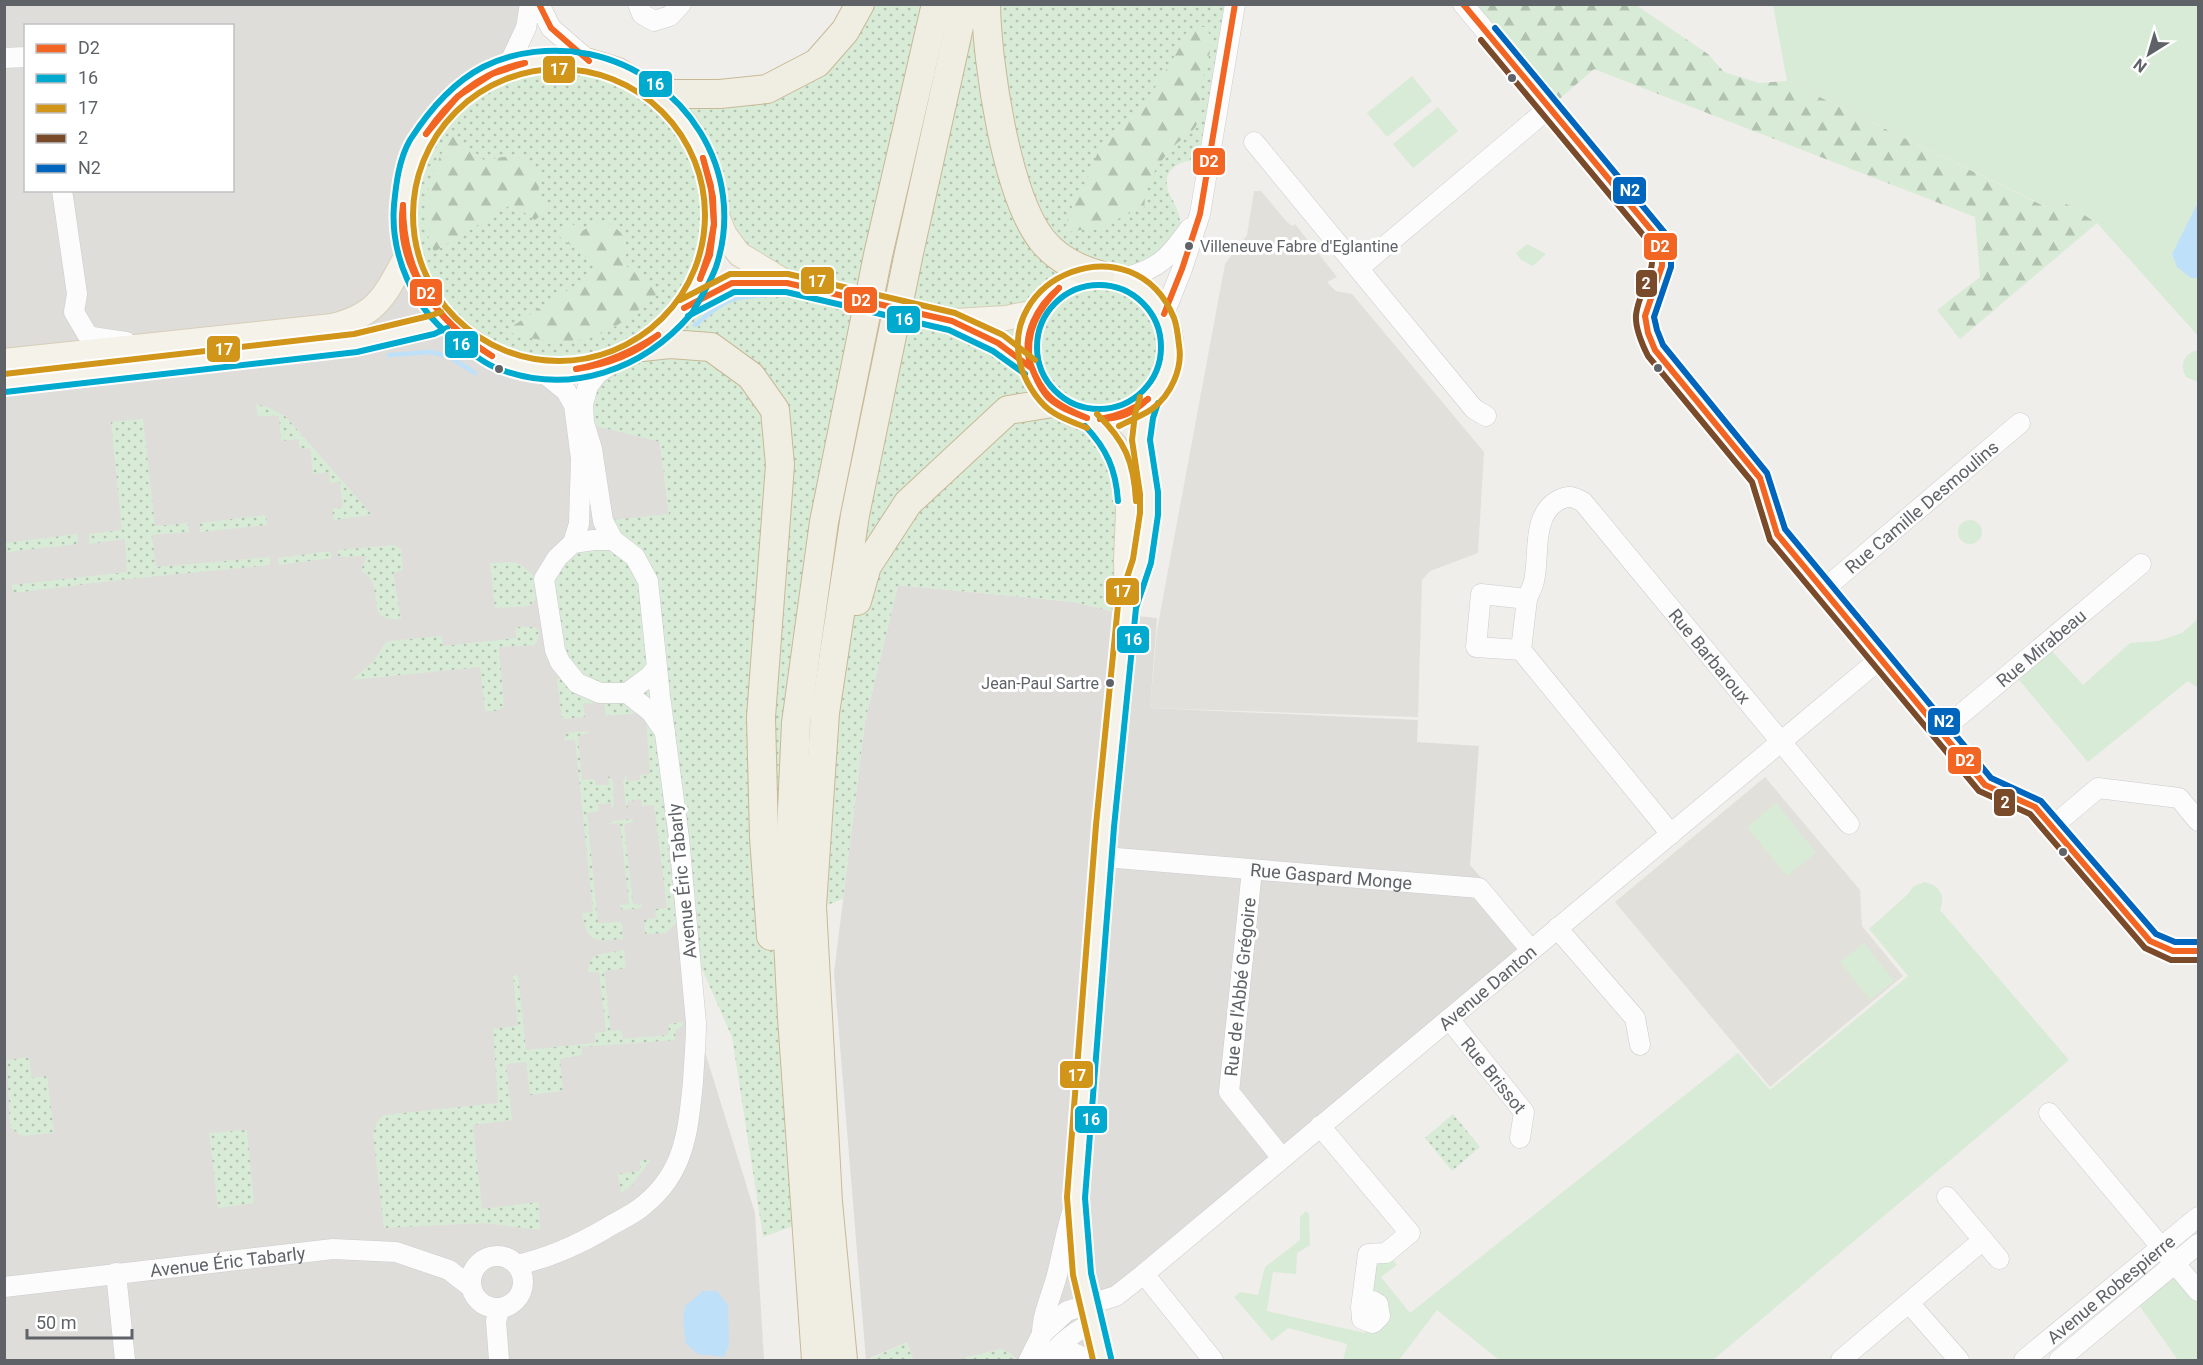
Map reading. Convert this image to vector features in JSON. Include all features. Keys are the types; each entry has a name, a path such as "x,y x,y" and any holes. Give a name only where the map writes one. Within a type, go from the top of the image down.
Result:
{"highway":[{"path":"658,94 720,94 767,89 817,63 845,31 860,4"},
{"path":"816,1360 787,920 796,723 826,510 878,255 936,4"},
{"path":"843,1360 828,1202 812,906 825,713 855,515 909,253 964,4"},
{"path":"986,4 997,102 1006,148 1021,200 1035,228 1050,249 1063,260 1081,270 1112,277"},
{"path":"632,352 670,344 711,347 752,376 775,410 780,465 761,717 764,837 773,969 793,1172 807,1221"},
{"path":"825,713 867,566 908,503 1008,410 1053,403"}],"main road":[{"path":"715,211 709,259 684,308 665,329 632,352 574,370 539,369 500,360 444,320 422,289 408,253 402,217 414,153 441,113 461,92 508,66 558,58 589,62 618,70 658,94 686,124 707,166 715,211 725,235 739,254 787,283"},
{"path":"4,361 347,323 366,314 381,300 408,253"},
{"path":"1081,277 1112,277 1143,290 1153,299 1164,314 1171,338 1171,357 1160,386 1149,400 1133,411 1114,418 1091,420 1079,417 1053,403 1039,387 1030,367 1027,348 1029,330 1036,312 1048,296 1063,285 1081,277"},
{"path":"684,308 732,283 787,283 942,319 998,343 1030,367"},
{"path":"942,319 1006,318 1036,312"},
{"path":"4,382 356,343 432,325 444,320"},
{"path":"1128,606 1142,561 1149,513 1149,493 1141,440 1143,416 1149,400"},
{"path":"1091,420 1115,445 1123,461 1127,482 1128,606 1105,826 1076,1198 1082,1274 1102,1360"}],"street":[{"path":"508,66 526,28 530,4"},
{"path":"539,4 551,28 589,62"},
{"path":"1164,314 1200,214 1235,4"},
{"path":"1463,4 1657,237 1662,251 1662,267 1645,316 1648,333 1655,350 1760,478 1767,494 1771,521 1777,534 1985,785 2035,807 2150,941 2160,948 2173,952 2199,951"},
{"path":"640,9 654,21 675,10"},
{"path":"4,58 24,57"},
{"path":"1359,268 1549,108"},
{"path":"1254,142 1474,409 1486,416"},
{"path":"63,192 77,294 74,312 82,329 92,337 151,345"},
{"path":"1112,277 1140,274 1166,260 1200,214"},
{"path":"573,543 613,540 603,521 592,449 584,423 583,404 588,386 598,373 632,352"},
{"path":"539,369 566,391 574,405 581,459 579,525 573,543 557,558 544,579 553,639 560,662 577,683 600,693 627,693 650,676 657,667"},
{"name":"Rue Camille Desmoulins","path":"1824,590 2020,423"},
{"name":"Rue Barbaroux","path":"1527,599 1534,583 1541,520 1551,505 1566,496 1574,497 1583,502 1849,824"},
{"name":"Avenue Éric Tabarly","path":"520,1274 580,1244 644,1206 668,1181 683,1150 689,1124 696,1023 679,838 648,581 635,557 613,540"},
{"name":"Rue Mirabeau","path":"1941,731 2141,564"},
{"path":"1521,650 1527,599 1481,594 1476,646 1521,650 1671,834"},
{"name":"Avenue Danton","path":"1091,1314 1144,1274 1880,659"},
{"path":"627,693 651,712 666,733"},
{"path":"2053,826 2098,788 2179,798 2199,821"},
{"name":"Rue Gaspard Monge","path":"1104,857 1479,888 1531,950"},
{"name":"Rue de l'Abbé Grégoire","path":"1252,870 1229,1092 1282,1158"},
{"path":"1557,928 1635,1018 1640,1045"},
{"name":"Rue Brissot","path":"1449,1019 1524,1112 1520,1138"},
{"path":"2049,1113 2199,1291"},
{"path":"1320,1126 1410,1233 1386,1253 1368,1254 1361,1307"},
{"path":"1947,1197 1999,1259"},
{"path":"1040,1357 1042,1324 1057,1276 1067,1227 1076,1198"},
{"name":"Avenue Robespierre","path":"2025,1360 2199,1217"},
{"path":"1841,1360 1983,1240"},
{"name":"Avenue Robespierre","path":"2068,1358 2199,1244"},
{"name":"Avenue Éric Tabarly","path":"4,1287 333,1249 396,1252 449,1270 471,1287"},
{"path":"502,1257 520,1274 519,1297 500,1308 478,1301 471,1287 471,1279 478,1265 485,1259 502,1257"},
{"name":"Avenue Éric Tabarly","path":"449,1270 478,1265"},
{"path":"116,1273 125,1360"},
{"path":"1144,1274 1213,1360"},
{"path":"1909,1303 1959,1360"},
{"path":"499,1360 496,1321 500,1308"},
{"path":"1040,1357 1084,1326 1091,1314 1067,1311 1042,1334"},
{"path":"1040,1357 1071,1352 1089,1360"}],"shaded area":[{"path":"5,5 527,5 445,320 660,442 669,515 696,1023 755,1213 764,1360 5,1360"},
{"path":"1254,191 1261,191 1286,221 1292,226 1295,224 1337,277 1327,282 1336,291 1352,294 1484,452 1478,553 1430,571 1422,580 1418,717 1150,708 1157,630 1225,264 1247,235"},
{"path":"898,585 1075,602 1127,615 1157,618 1150,708 1418,720 1417,742 1479,746 1470,865 1539,943 1081,1327 1093,1360 1017,1360 1001,1349 957,1360 913,1360 907,1342 866,1360 834,973 865,721"},
{"path":"1765,777 1860,890 1862,926 1903,976 1770,1087 1615,902"}],"green space":[{"path":"860,5 1231,5 1208,160 1185,162 1168,174 1168,191 1179,215 1181,240 1124,278 1154,300 1166,318 1172,338 1171,357 1166,375 1156,391 1141,404 1123,414 1102,419 1115,445 1127,615 1075,602 898,585 865,721 843,899 787,920 807,1221 763,1237 732,1037 688,937 679,838 651,712 577,683 549,617 557,558 594,540 603,521 669,514 660,442 584,423 598,373 539,369 444,320 408,253 411,167 461,93 559,59 672,95 817,63","holes":["725,235 785,283 699,284"]},
{"path":"1463,5 1636,5 1708,54 1724,72 1759,83 1787,81 2046,207 2054,199 2069,205 2097,223 1960,339 1937,310 1980,277 1975,217 1594,69 1549,108"},
{"path":"1773,5 2198,5 2198,202 2172,255 2178,267 2191,278 2198,278 2198,336 2097,223 2069,205 2054,199 2047,207 1787,81"},
{"path":"1195,27 1206,27 1211,44 1200,90 1199,116 1196,126 1172,148 1156,169 1145,192 1143,210 1135,211 1103,226 1069,232 1066,224 1073,204 1086,182 1098,152 1146,102 1179,49 1185,34"},
{"path":"1412,76 1432,101 1387,137 1367,113"},
{"path":"1438,107 1458,131 1413,168 1393,144"},
{"path":"453,133 485,161 500,157 515,157 529,162 540,178 536,198 549,209 535,220 512,204 434,252 425,221 427,194 442,152"},
{"path":"568,221 582,231 604,221 617,229 626,243 624,264 659,292 623,321 588,338 550,341 505,331 600,269 559,236"},
{"path":"1527,244 1546,254 1533,266 1521,260 1516,253"},
{"path":"2198,350 2198,382 2186,377 2183,364 2186,356"},
{"path":"256,404 270,408 286,417 372,515 334,520 332,509 343,507 340,482 330,483 329,472 313,474 310,448 300,449 298,439 281,441 279,416 258,416"},
{"path":"143,419 155,526 188,523 189,532 152,535 156,567 270,557 270,565 13,593 12,585 127,572 125,539 89,544 89,534 122,530 111,422"},
{"path":"266,515 267,525 200,532 199,523"},
{"path":"1965,520 1975,520 1982,527 1982,537 1975,544 1965,544 1958,537 1958,527"},
{"path":"77,534 78,544 7,552 6,543"},
{"path":"395,545 401,549 403,570 393,573 401,619 391,619 380,614 372,582 361,570 367,556 338,557 338,550"},
{"path":"330,551 332,558 279,565 278,558"},
{"path":"490,563 520,564 535,577 536,599 529,606 495,608"},
{"path":"2198,619 2198,688 2188,681 2088,762 2019,680 2052,651 2083,685 2130,643 2158,641 2182,633"},
{"path":"516,627 534,627 540,631 536,645 499,647 504,707 497,711 485,711 480,667 352,680 375,660 385,643 389,641 442,636 443,646 516,638"},
{"path":"560,678 591,697 620,697 635,701 648,714 656,729 676,923 666,933 645,934 644,920 656,918 655,909 667,908 654,805 642,806 641,799 628,801 628,808 623,781 626,775 627,782 640,780 640,775 650,774 646,719 641,713 606,716 604,702 583,704 585,717 562,719 557,679"},
{"path":"587,731 589,733 578,736 582,780 594,779 596,785 609,785 608,776 613,780 614,808 612,809 611,803 598,804 599,811 587,813 598,923 622,922 623,939 599,940 594,938 587,930 582,913 593,912 575,740 564,740 566,733"},
{"path":"1776,803 1816,853 1787,876 1747,827"},
{"path":"632,819 634,822 624,824 633,904 643,905 640,908 622,910 620,905 629,904 620,823 610,824 613,821"},
{"path":"1924,882 1938,888 1942,896 1940,910 2069,1060 1713,1360 1499,1360 1437,1310 1399,1360 1343,1360 1347,1344 1288,1328 1272,1341 1234,1297 1240,1292 1258,1295 1265,1267 1300,1240 1300,1217 1306,1211 1309,1214 1310,1245 1297,1253 1296,1274 1273,1272 1267,1311 1365,1333 1368,1254 1386,1253 1397,1265 1381,1277 1410,1313 1738,1053 1770,1090 1908,976 1869,929 1913,887"},
{"path":"1864,943 1894,981 1870,1000 1840,962"},
{"path":"624,950 626,968 604,971 611,1031 621,1030 623,1039 668,1035 669,1024 683,1022 682,1028 676,1029 675,1040 582,1047 582,1055 560,1059 563,1091 530,1095 526,1062 506,1064 512,1120 473,1125 482,1209 539,1202 540,1230 484,1223 384,1228 373,1134 377,1122 384,1115 498,1103 493,1029 518,1026 513,976 518,974 526,1050 595,1043 595,1033 606,1032 599,972 588,972 590,961 596,955"},
{"path":"29,1057 32,1078 47,1076 54,1133 21,1136 10,1127 7,1060"},
{"path":"1453,1114 1480,1147 1452,1171 1425,1138"},
{"path":"247,1130 254,1203 218,1208 209,1133"},
{"path":"651,1159 632,1185 621,1193 618,1174 640,1171 640,1161"},
{"path":"2172,1266 2198,1295 2198,1360 2178,1360 2134,1298"},
{"path":"907,1342 913,1360 868,1360"},
{"path":"1001,1349 1017,1360 957,1360"}],"water":[{"path":"2198,202 2198,278 2191,278 2177,267 2172,254"},
{"path":"703,1291 717,1291 728,1305 729,1345 724,1357 698,1354 686,1344 683,1321 685,1306"}],"waterway":[{"path":"695,325 714,309 729,301 746,296 771,295"},
{"path":"389,355 430,352 448,356 475,373"}],"transit line":[{"name":"D2","path":"539,4 551,28 589,61"},
{"name":"D2","path":"1164,314 1200,214 1235,4"},
{"name":"D2","path":"1463,4 1657,237 1662,251 1662,266 1645,316 1648,333 1655,350 1760,478 1777,534 1985,785 2035,807 2150,941 2173,951 2198,951"},
{"name":"N2","path":"1495,28 1665,233 1671,249 1671,267 1654,317 1663,345 1767,473 1785,529 1991,778 2041,801 2156,934 2175,942 2196,942"},
{"name":"2","path":"1481,40 1649,242 1652,253 1651,271 1636,315 1641,341 1648,356 1752,482 1770,540 1979,791 2030,814 2145,948 2171,960 2198,960"},
{"name":"16","path":"691,314 672,334 651,350 604,373 552,380 526,377 487,363 452,337 426,311 415,295 400,261 394,224 394,205 401,163 410,140 433,109 461,81 483,67 508,57 548,51 589,54 623,65 653,82 679,105 700,132 715,163 723,196 724,231 716,267 692,313"},
{"name":"D2","path":"426,134 435,121 468,88 495,72 525,63"},
{"name":"D2","path":"426,134 458,96 492,74 525,63"},
{"name":"17","path":"559,69 587,72 615,80 640,94 662,112 680,134 694,159 702,187 705,215 702,243 694,271 680,296 662,318 640,336 615,350 587,358 559,361 531,358 503,350 478,336 456,318 438,296 424,271 416,243 413,215 416,187 424,159 438,134 456,112 478,94 503,80 531,72 559,69"},
{"name":"D2","path":"703,158 713,197 714,224"},
{"name":"D2","path":"703,158 711,186 714,224"},
{"name":"D2","path":"403,205 404,230 409,253 426,293 454,327 492,356"},
{"name":"D2","path":"403,205 402,229 406,251 425,293 455,328 492,356"},
{"name":"D2","path":"700,279 708,255 714,224"},
{"name":"D2","path":"700,279 710,255 714,224"},
{"name":"17","path":"1087,428 1054,413 1035,394 1022,370 1018,337 1027,308 1046,286 1072,272 1100,267 1129,272 1155,288 1174,318 1177,328 1179,363 1170,389 1159,403 1148,411 1119,426"},
{"name":"17","path":"680,300 730,274 788,274 955,313 1003,335 1035,360"},
{"name":"D2","path":"684,308 732,283 787,283 952,321 998,343 1030,367"},
{"name":"16","path":"1099,285 1123,290 1142,304 1156,323 1161,347 1156,371 1142,390 1123,404 1099,409 1075,404 1056,390 1042,371 1037,347 1042,323 1056,304 1075,290 1099,285"},
{"name":"D2","path":"1030,363 1028,342 1033,321 1044,303 1059,288"},
{"name":"D2","path":"1030,363 1031,331 1039,313 1059,288"},
{"name":"16","path":"688,316 734,292 786,292 949,330 993,351 1025,374"},
{"name":"17","path":"4,374 354,334 441,312"},
{"name":"16","path":"5,392 357,352 434,334 447,328"},
{"name":"D2","path":"576,369 618,356 658,335"},
{"name":"D2","path":"576,369 619,358 658,335"},
{"name":"D2","path":"1030,363 1040,384 1051,398 1087,418"},
{"name":"D2","path":"1030,363 1039,385 1050,399 1065,409 1087,418"},
{"name":"17","path":"1093,1360 1073,1275 1067,1197 1096,825 1118,605 1133,559 1140,513 1140,494 1132,440 1135,414 1140,397"},
{"name":"D2","path":"1100,419 1126,412 1148,399"},
{"name":"D2","path":"1100,419 1126,414 1148,399"},
{"name":"16","path":"1111,1358 1091,1273 1085,1198 1114,827 1136,608 1151,563 1158,515 1158,492 1150,440 1158,403"},
{"name":"17","path":"1097,414 1115,434 1126,453 1133,475 1136,501"},
{"name":"16","path":"1085,426 1109,460 1118,501"}],"place":[{"name":"Villeneuve Fabre d'Eglantine","path":"1189,246"},
{"name":"Jean-Paul Sartre","path":"1110,683"}]}
